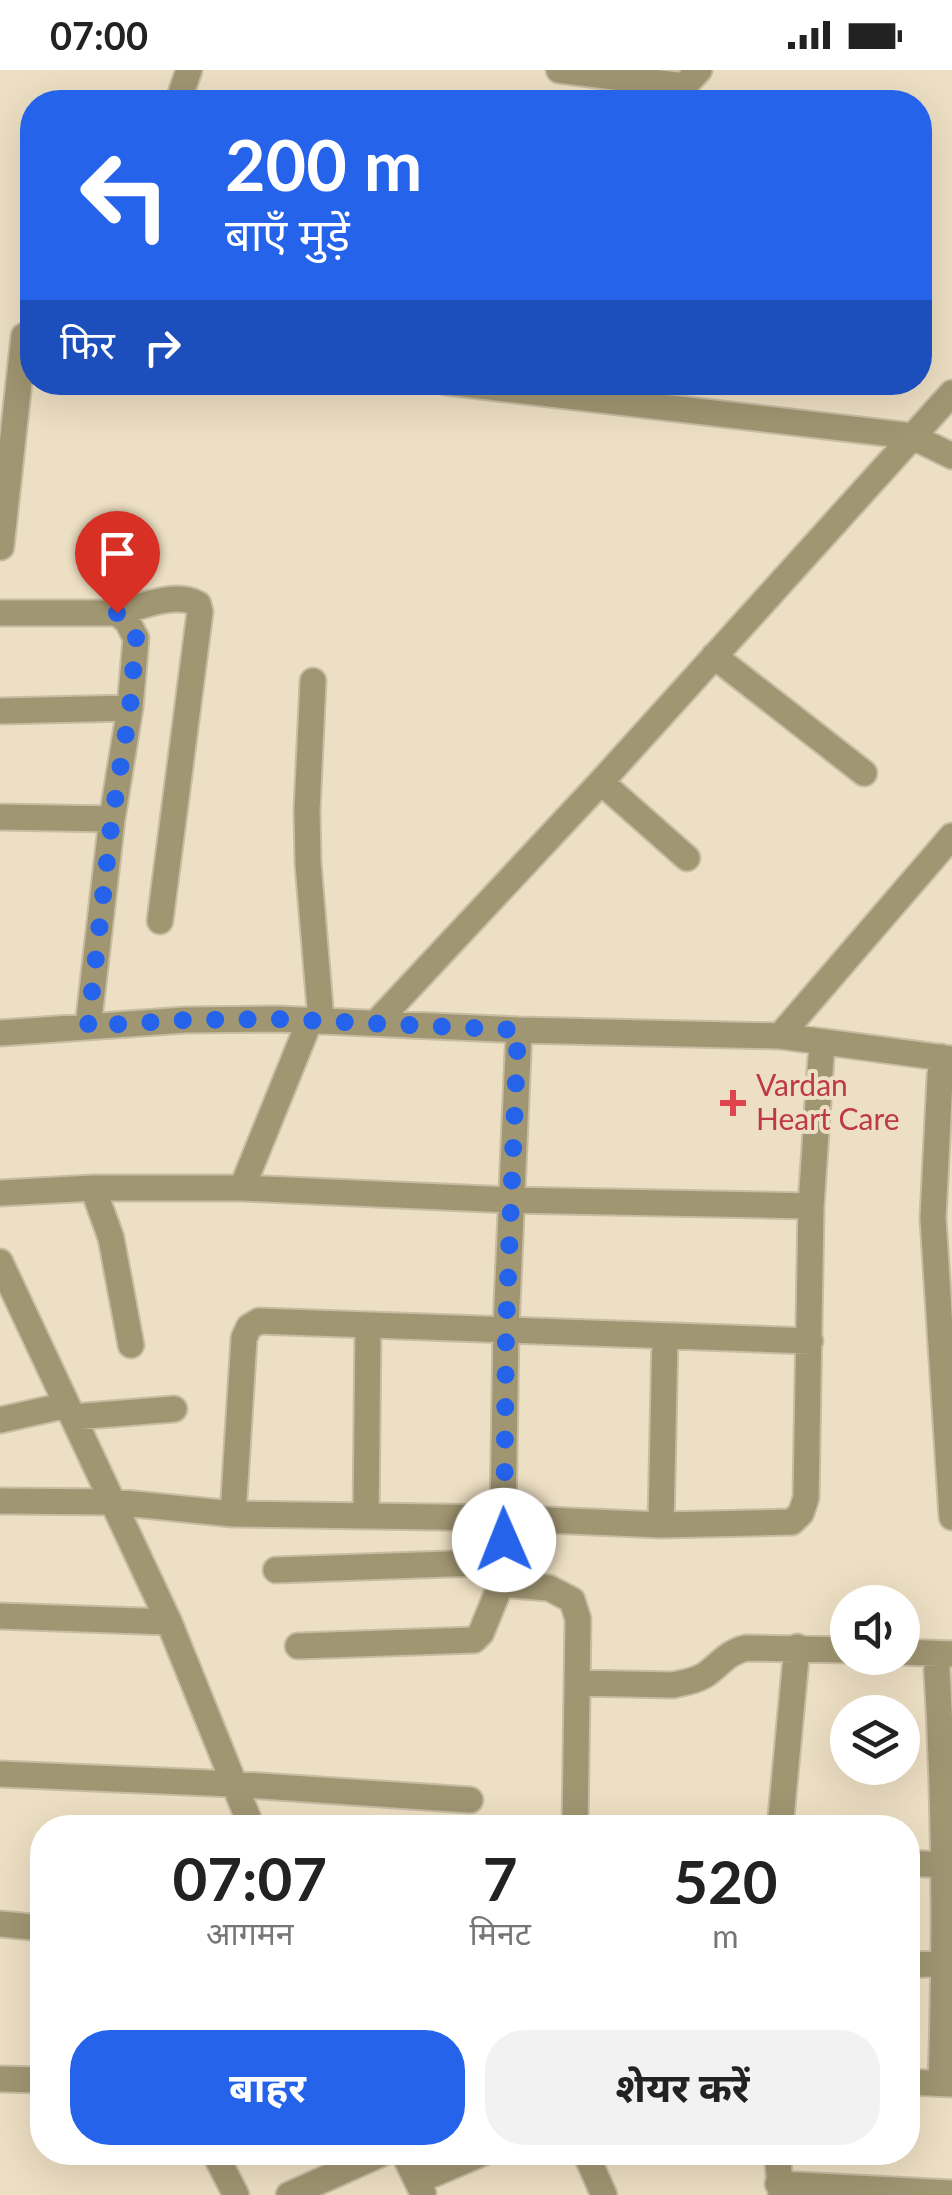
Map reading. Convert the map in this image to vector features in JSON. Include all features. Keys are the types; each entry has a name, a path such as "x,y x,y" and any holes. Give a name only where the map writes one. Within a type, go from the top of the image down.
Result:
{"street":[{"path":"558,70 684,86"},
{"path":"0,547 19,334"},
{"path":"376,1023 601,782 952,393"},
{"path":"558,395 911,436 952,456"},
{"path":"0,613 117,613 178,599 198,604 160,921"},
{"path":"88,1026 136,638 127,620 117,613"},
{"path":"714,656 864,772"},
{"path":"242,1188 316,1020 307,845 314,681"},
{"path":"0,711 130,708"},
{"path":"601,782 687,858"},
{"path":"0,817 112,819"},
{"path":"780,1036 952,836"},
{"path":"0,1032 185,1020 316,1020 518,1030 780,1036 947,1058 942,1217 952,1517"},
{"path":"298,1646 474,1640 481,1633 503,1574 506,1328 518,1030"},
{"path":"0,1502 114,1502 232,1514 503,1518 661,1526 792,1522 801,1513 806,1498 811,1206 822,1042"},
{"path":"93,1188 111,1238 131,1345"},
{"path":"0,1193 93,1188 242,1188 510,1200 811,1206"},
{"path":"0,1262 169,1622 246,1815"},
{"path":"232,1514 244,1338 248,1327 259,1321 810,1341"},
{"path":"366,1516 368,1326"},
{"path":"661,1526 665,1336"},
{"path":"0,1420 70,1411 174,1408"},
{"path":"276,1570 503,1574 549,1588 572,1600 578,1619 575,1815"},
{"path":"0,1616 169,1622"},
{"path":"781,1815 797,1647"},
{"path":"577,1683 673,1685 704,1676 732,1651 830,1649"},
{"path":"920,2083 946,2084 944,1865 948,1770 944,1654"},
{"path":"0,1774 470,1800"},
{"path":"920,1864 944,1865"},
{"path":"0,1924 30,1927"},
{"path":"920,1964 946,1963"},
{"path":"0,2079 30,2080"},
{"path":"221,2165 236,2195"},
{"path":"289,2195 356,2165"},
{"path":"409,2165 420,2188 462,2165"},
{"path":"591,2165 604,2195"},
{"path":"780,2189 952,2193"}],"place":[{"name":"Vardan Heart Care","path":"733,1103"}],"route":[{"path":"117,613 127,620 136,638 88,1026 278,1019 518,1030 506,1328 504,1540"}]}
